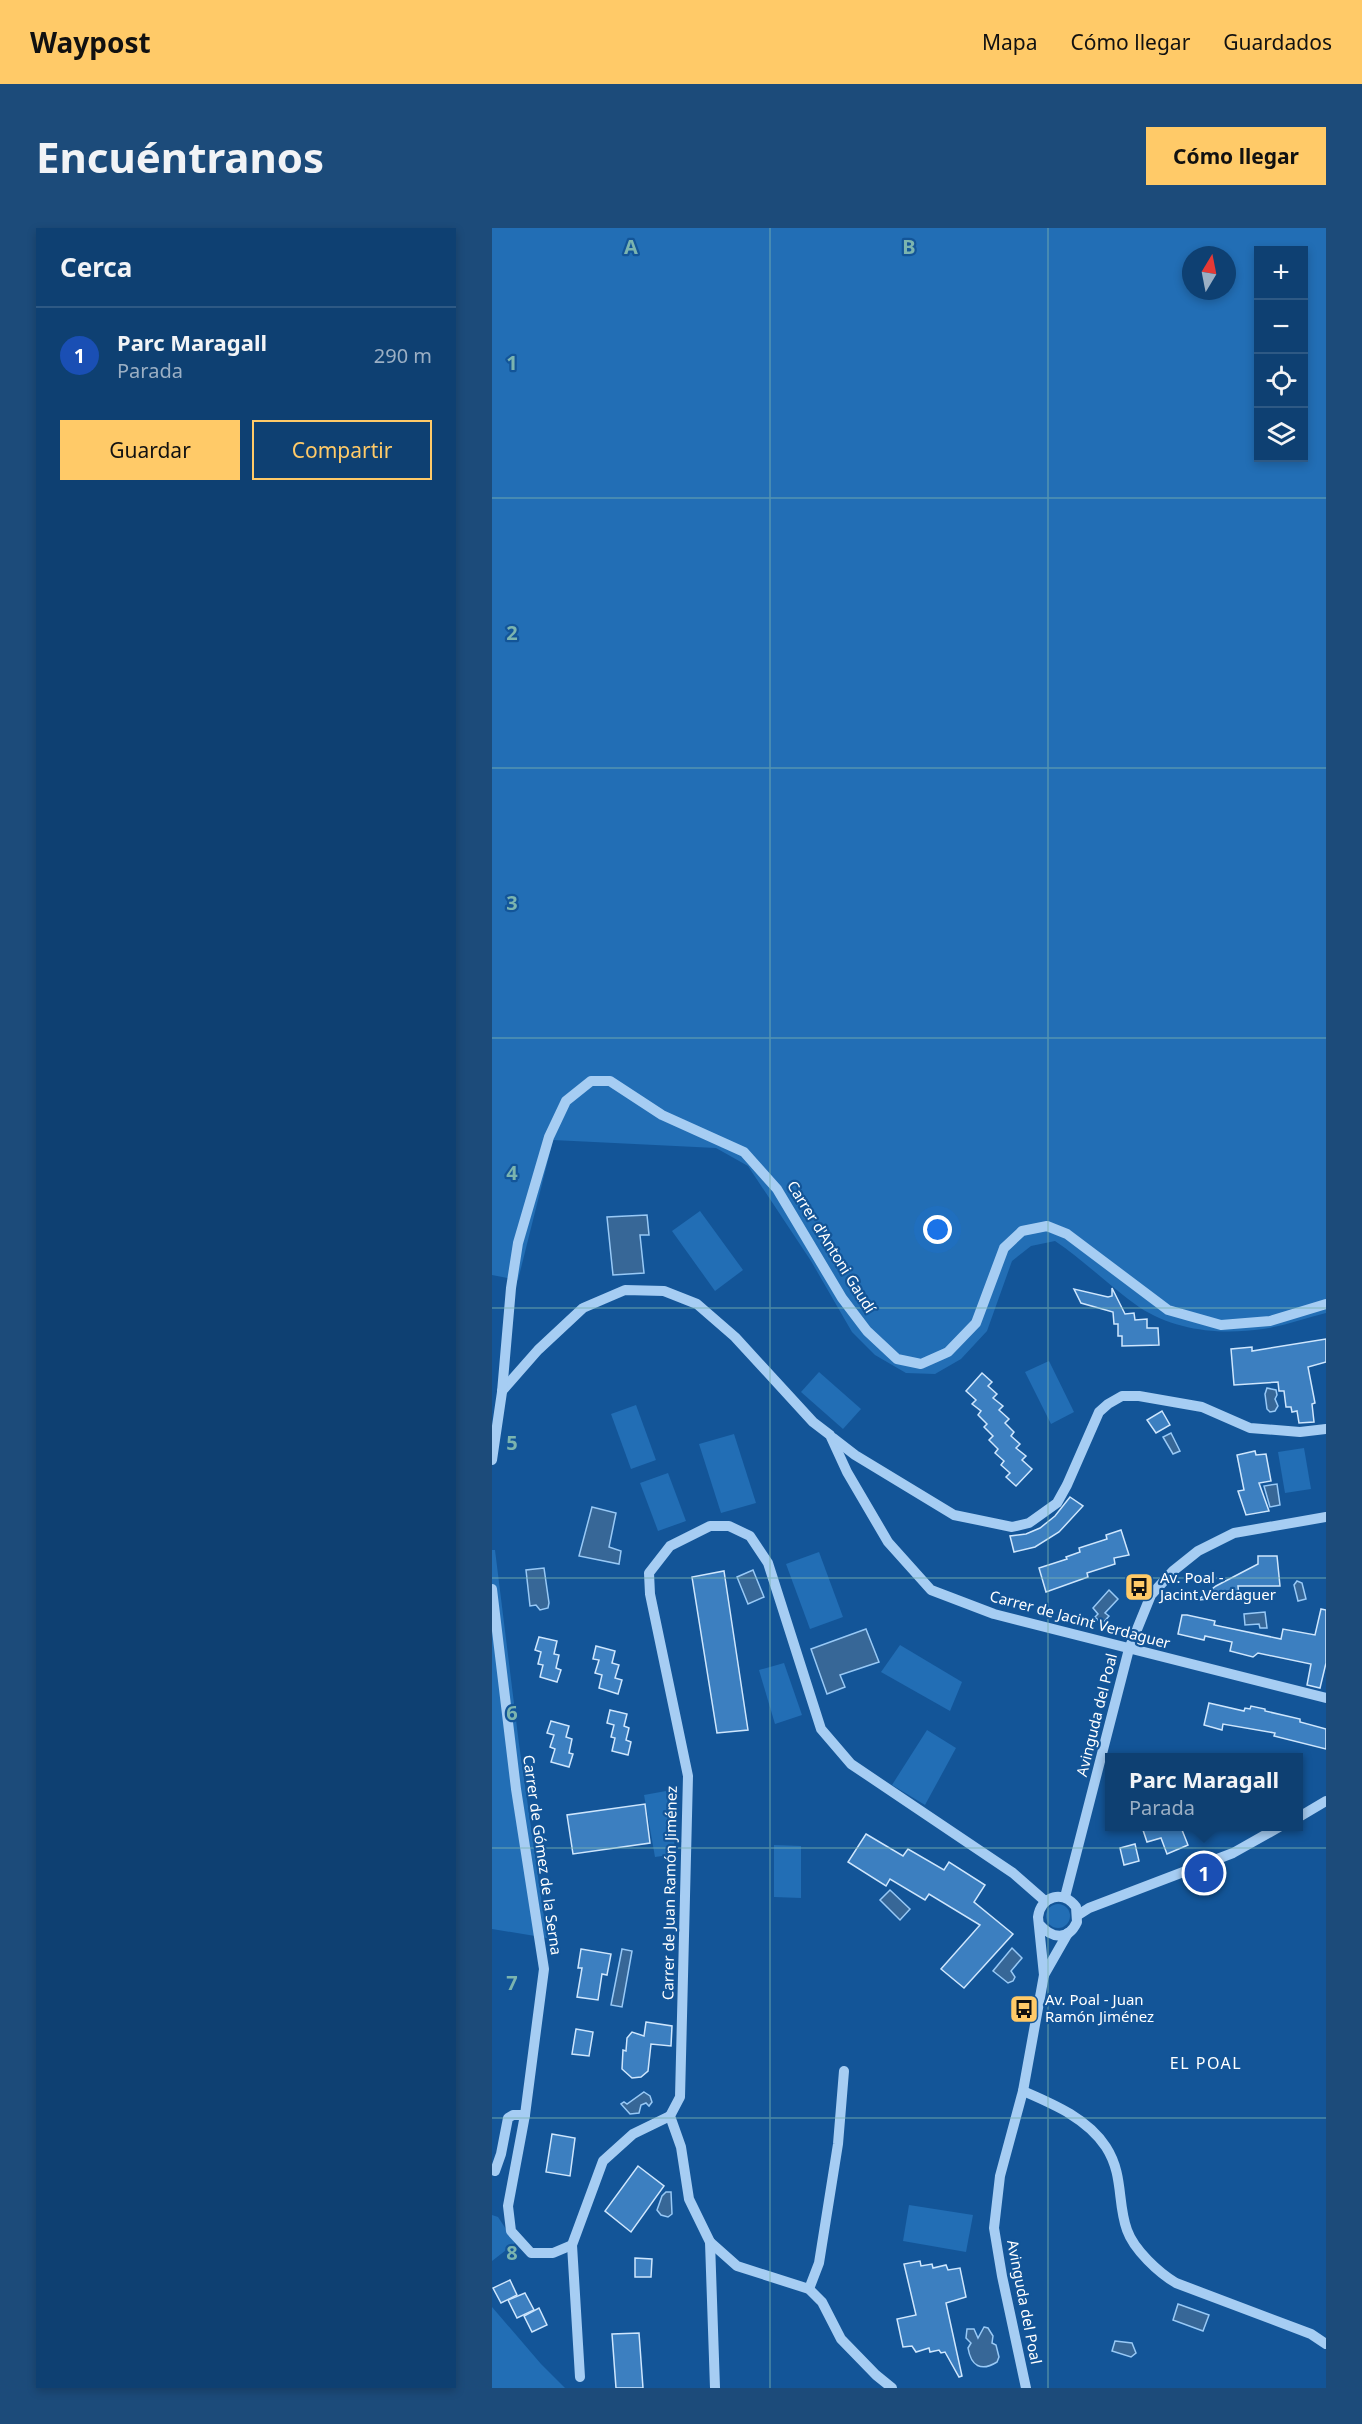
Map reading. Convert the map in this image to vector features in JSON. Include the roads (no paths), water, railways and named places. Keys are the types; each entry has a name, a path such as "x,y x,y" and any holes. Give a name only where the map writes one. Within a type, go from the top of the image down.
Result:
{"street":[{"name":"Carrer d'Antoni Gaudí","path":"502,1392 511,1288 518,1243 549,1137 566,1101 591,1081 610,1081 662,1115 744,1152 777,1189 842,1298 867,1332 897,1359 921,1364 948,1352 976,1323 1004,1248 1022,1231 1047,1226 1067,1234 1168,1310 1221,1325 1260,1322 1326,1304"},
{"name":"Carrer de Jacint Verdaguer","path":"502,1392 538,1350 583,1308 625,1290 664,1291 697,1304 735,1337 813,1422 830,1435 847,1472 888,1542 931,1590 994,1614 1326,1698"},
{"path":"492,1460 502,1392"},
{"path":"830,1435 855,1455 954,1515 1012,1527 1029,1523 1057,1503 1099,1412 1122,1396 1158,1398 1202,1407 1250,1428 1300,1432 1326,1429"},
{"name":"Avinguda del Poal","path":"1065,1897 1129,1649 1151,1595 1173,1571 1198,1551 1234,1533 1326,1517"},
{"name":"Carrer de Juan Ramón Jiménez","path":"670,2116 680,2097 688,1776 650,1593 649,1573 670,1546 710,1526 729,1526 750,1536 768,1563 821,1730 851,1764 1013,1873 1045,1901"},
{"name":"Carrer de Gómez de la Serna","path":"492,1589 516,1789 544,1969 525,2115 508,2206 511,2231 531,2253 553,2253 572,2245"},
{"path":"1303,1815 1326,1802"},
{"path":"1078,1915 1233,1853 1274,1831"},
{"path":"1054,1896 1065,1897 1072,1901 1078,1915 1074,1929 1068,1934 1057,1936 1047,1932 1040,1924 1039,1910 1045,1901 1054,1896"},
{"name":"Avinguda del Poal","path":"1026,2388 994,2228 1000,2176 1023,2091 1044,1975 1040,1924"},
{"name":"Avinguda del Poal","path":"1044,1975 1068,1934"},
{"path":"809,2289 819,2263 823,2241 838,2144 844,2071"},
{"path":"1023,2091 1060,2108 1084,2124 1106,2146 1118,2175 1127,2231 1158,2273 1176,2283 1311,2334 1326,2344"},
{"path":"495,2171 508,2118 513,2115 525,2115"},
{"path":"580,2377 572,2245 603,2161 633,2134 670,2116 681,2147 689,2199 710,2242 737,2266 809,2289 822,2302 841,2339 892,2388"},
{"path":"710,2242 715,2388"}],"place":[{"name":"Av. Poal - Jacint Verdaguer","path":"1139,1587"},
{"name":"Parc Maragall","path":"1204,1873"},
{"name":"Av. Poal - Juan Ramón Jiménez","path":"1024,2009"}],"district":[{"name":"EL POAL","path":"1206,2063"}]}
